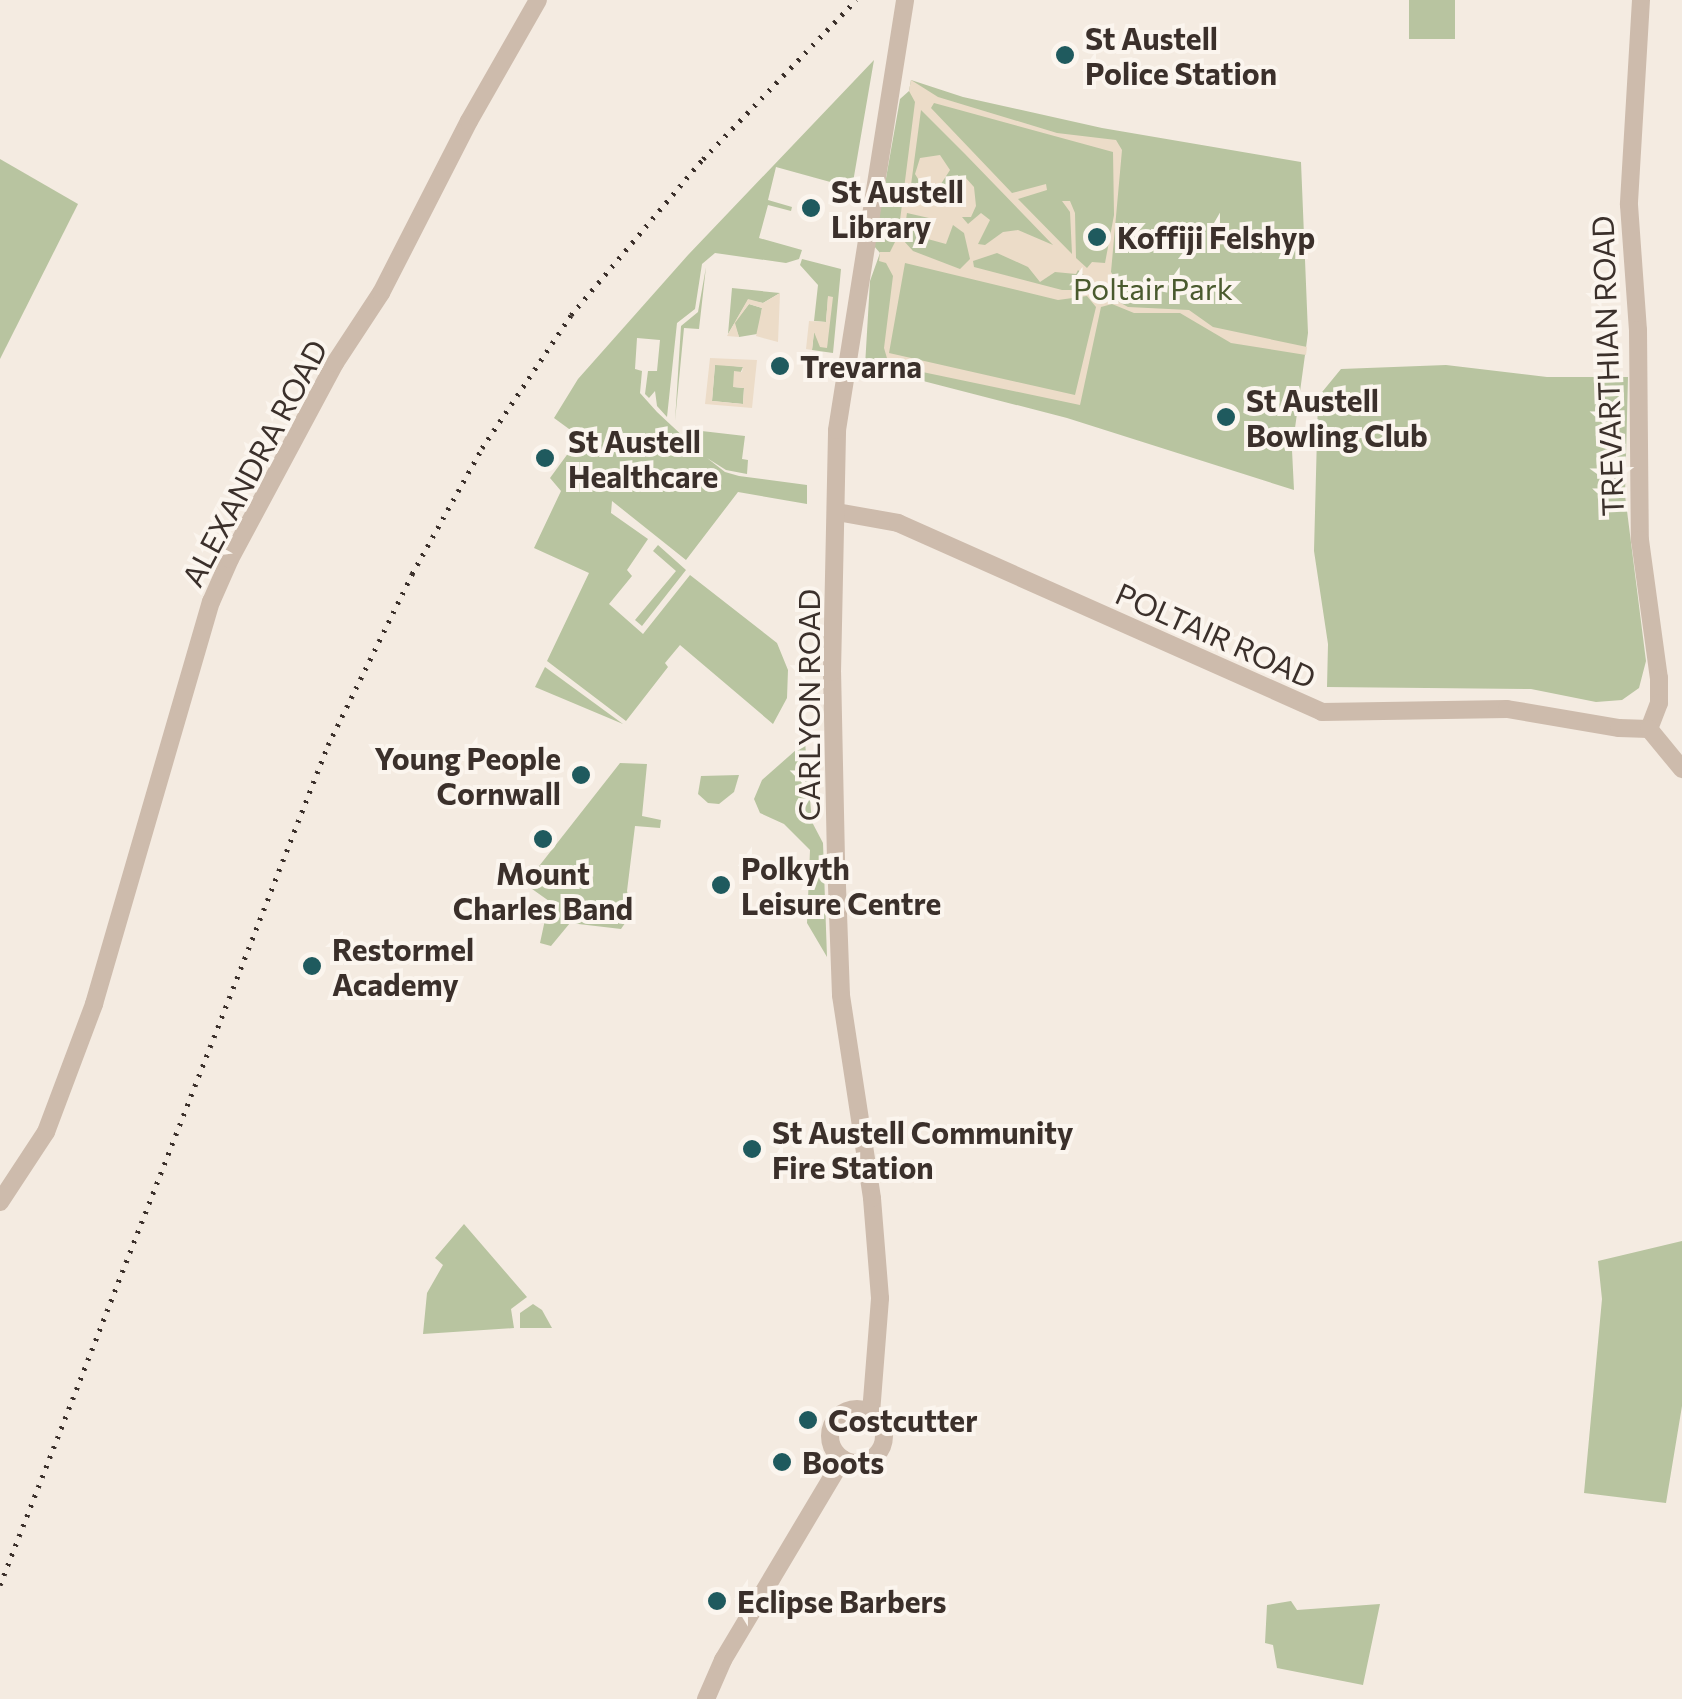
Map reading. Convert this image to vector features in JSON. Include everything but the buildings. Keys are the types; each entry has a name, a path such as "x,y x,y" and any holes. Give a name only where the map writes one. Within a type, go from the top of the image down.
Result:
{"street":[{"name":"ALEXANDRA ROAD","path":"0,1202 46,1132 94,1004 211,602 230,558 335,363 381,293 469,121 538,0"},
{"name":"CARLYON ROAD","path":"843,1459 858,1463 879,1452 882,1426 871,1413 880,1298 872,1198 840,966 832,672 837,430 904,0"},
{"name":"TREVARTHIAN ROAD","path":"1642,0 1629,205 1638,330 1640,540 1659,678 1659,703 1649,728"},
{"name":"POLTAIR ROAD","path":"837,512 898,524 1322,712 1508,708 1619,728 1649,728"},
{"path":"1649,728 1682,769"},
{"path":"706,1699 723,1660 843,1459 830,1436 836,1419 856,1409 871,1413"}],"green space":[{"path":"1409,0 1455,0 1455,39 1409,39"},
{"path":"874,60 852,188 776,167 768,200 792,207 791,211 768,205 759,238 802,250 799,259 786,263 715,253 702,264 695,309 677,323 667,417 657,406 655,391 649,398 645,394 648,371 657,371 660,340 637,338 635,369 642,371 640,393 657,412 702,454 692,440 693,430 745,436 742,459 748,460 747,474 726,470 707,458 725,472 739,476 807,485 807,504 738,492 686,560 612,501 611,513 648,539 627,570 632,576 609,604 643,634 690,575 777,643 788,670 787,698 773,724 680,645 626,721 547,661 589,573 534,548 561,491 550,478 580,437 554,418 578,379 688,255"},
{"name":"Poltair Park","path":"911,80 963,97 1102,128 1301,162 1308,333 1292,450 1294,490 1067,418 865,366 870,281 880,253 874,246 900,99 909,91"},
{"path":"0,159 78,204 0,359"},
{"path":"802,259 841,269 833,353 812,350 814,332 827,347 828,297 826,322 814,321 818,285 800,265"},
{"path":"706,267 699,329 684,328 675,421 681,326 698,312"},
{"path":"732,288 780,293 763,303 748,300 728,334"},
{"path":"749,304 762,308 757,334 739,337 734,323"},
{"path":"715,364 743,367 734,387 744,388 743,404 712,401"},
{"path":"1446,365 1547,377 1628,377 1625,495 1646,661 1639,688 1622,700 1596,702 1531,689 1327,687 1328,644 1314,551 1318,397 1341,369"},
{"path":"658,545 686,570 642,626 635,620 676,571 653,551"},
{"path":"545,667 623,724 535,687"},
{"path":"805,742 812,822 823,843 827,957 807,923 810,850 784,824 760,813 754,799 762,780"},
{"path":"620,763 647,764 642,816 661,820 660,828 635,826 627,891 632,913 621,929 570,923 551,946 540,943 549,901 525,884"},
{"path":"739,775 734,792 719,804 708,803 698,794 701,776"},
{"path":"464,1224 527,1297 511,1309 514,1328 423,1334 427,1293 443,1265 435,1258"},
{"path":"1682,1241 1682,1406 1666,1503 1584,1493 1602,1299 1598,1261"},
{"path":"533,1304 542,1310 552,1328 520,1328 520,1313"},
{"path":"1291,1601 1297,1610 1380,1604 1363,1685 1277,1668 1273,1645 1265,1643 1267,1605"}],"shaded area":[{"path":"911,80 938,97 1057,133 1116,140 1122,150 1111,272 1118,283 1117,301 1128,307 1189,310 1213,327 1307,347 1306,355 1231,343 1180,313 1134,313 1112,304 1101,307 1080,405 889,365 884,348 893,276 886,263 879,261 880,252 890,252 898,236 915,102 909,91","holes":["934,103 1113,152 1114,215 1105,263 1092,262 1087,268 1076,258 1075,213 1070,201 1062,201 1070,212 1072,254 1018,199 1047,190 1046,184 1012,193 931,108","921,110 1053,245 1018,230 1003,232 985,245 978,244 990,220 981,213 968,224 962,217 971,217 976,206 974,187 965,177 955,180 944,195 939,187 950,170 940,155 920,158 915,174 923,187 911,185","907,213 929,218 924,238 946,244 953,225 964,233 970,259 960,269 913,251 903,240","997,253 1028,267 1040,282 1055,272 1076,274 1078,270 1087,278 1084,290 1062,290 974,267 973,261","905,263 1058,300 1087,296 1096,307 1075,395 889,353"]},
{"path":"780,293 778,342 756,336 762,308 749,304 735,323 739,337 727,336 748,299 763,303"},
{"path":"828,296 833,297 827,348 820,347 814,332 812,350 806,349 809,321 826,322"},
{"path":"710,358 757,360 752,408 705,404","holes":["715,365 743,367 742,372 734,371 733,387 744,388 743,404 712,401"]}],"railway":[{"path":"0,1585 328,745 412,574 482,448 571,315 703,159 856,0"}],"place":[{"name":"St Austell Police Station","path":"1065,55"},
{"name":"St Austell Library","path":"811,208"},
{"name":"Koffiji Felshyp","path":"1097,237"},
{"name":"Trevarna","path":"780,366"},
{"name":"St Austell Bowling Club","path":"1226,417"},
{"name":"St Austell Healthcare","path":"545,458"},
{"name":"Young People Cornwall","path":"581,775"},
{"name":"Mount Charles Band","path":"543,839"},
{"name":"Polkyth Leisure Centre","path":"721,885"},
{"name":"Restormel Academy","path":"312,966"},
{"name":"St Austell Community Fire Station","path":"752,1149"},
{"name":"Costcutter","path":"808,1420"},
{"name":"Boots","path":"782,1462"},
{"name":"Eclipse Barbers","path":"717,1601"}]}
